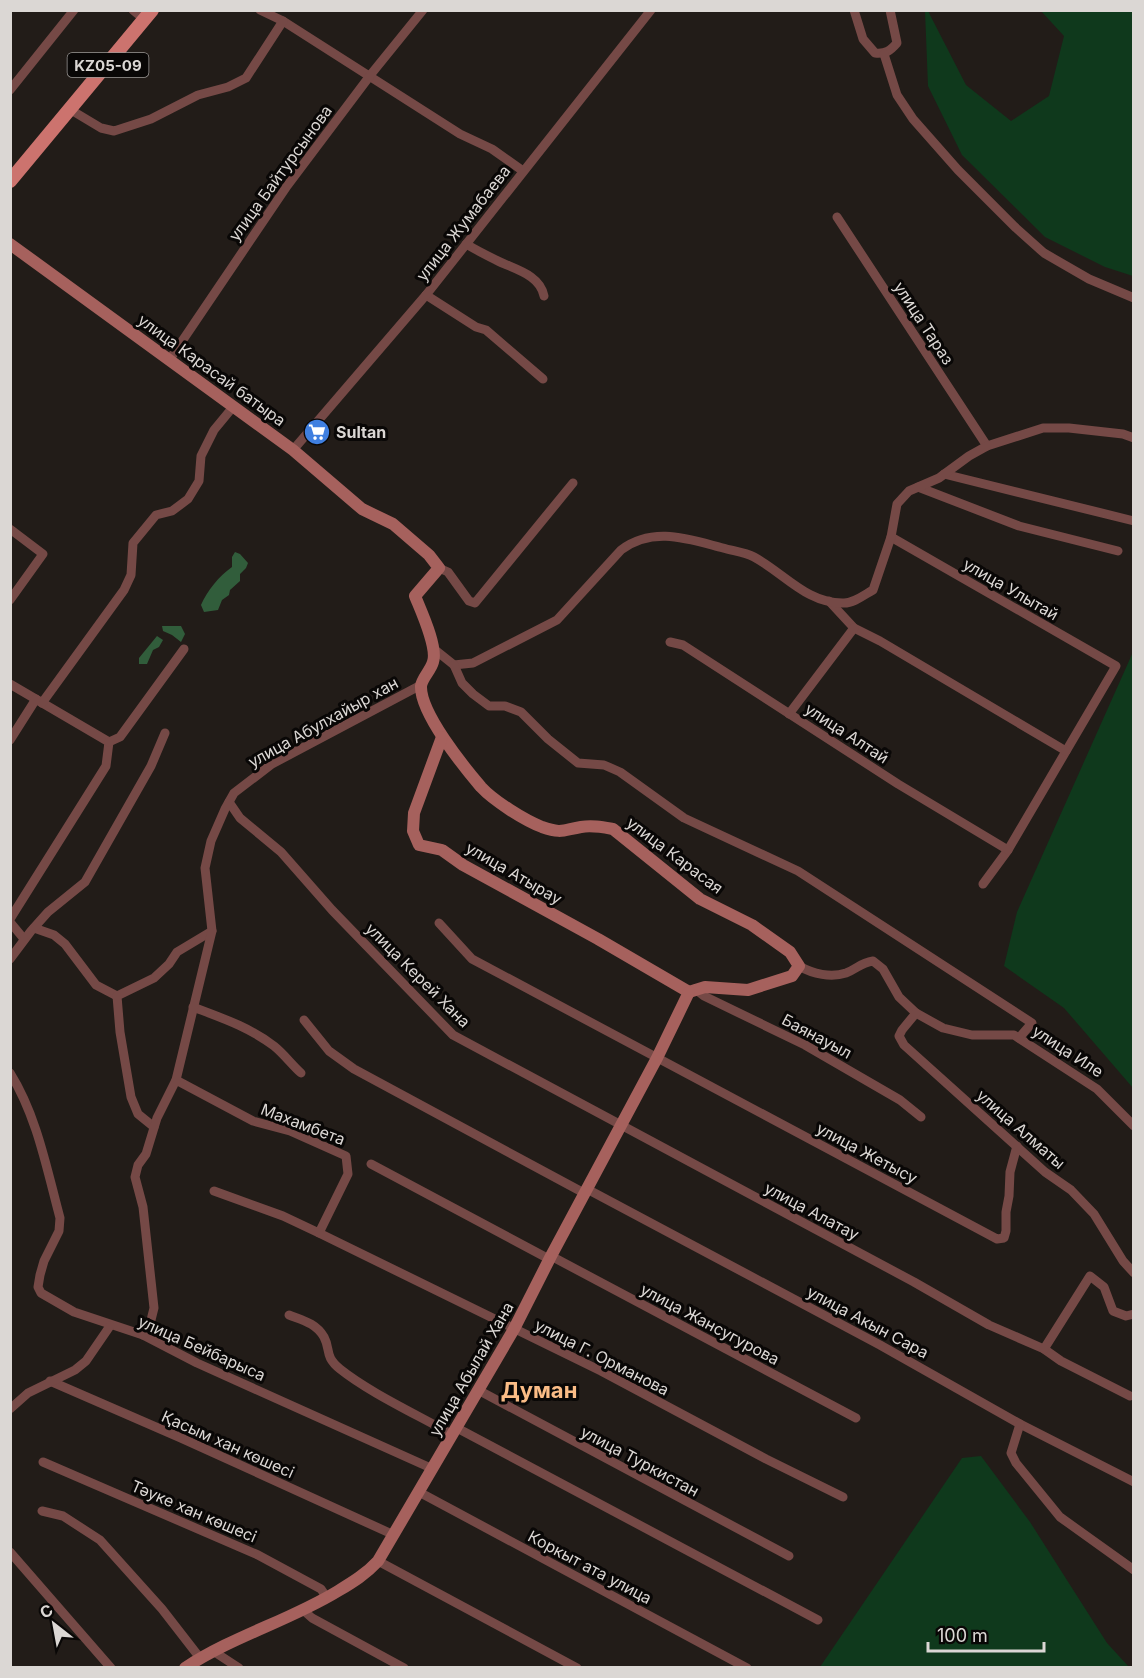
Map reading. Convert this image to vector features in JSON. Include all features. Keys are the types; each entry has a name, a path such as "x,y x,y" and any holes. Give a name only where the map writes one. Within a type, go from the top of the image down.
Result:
{"main road":[{"name":"KZ05-09","path":"10,181 148,15"}],"street":[{"path":"10,90 74,10"},
{"path":"133,10 148,15"},
{"path":"260,10 283,21 460,134 492,149 523,171"},
{"name":"улица Байтурсынова","path":"170,359 287,186 423,10"},
{"name":"улица Жумабаева","path":"293,450 426,295 651,10"},
{"path":"854,10 863,39 875,53 884,54 897,43 897,34 890,10"},
{"path":"71,110 101,128 114,131 151,119 198,95 239,83 246,78 283,21"},
{"path":"884,54 897,95 913,119 958,171 1016,228 1044,253 1089,279 1134,298"},
{"name":"улица Тараз","path":"837,217 987,446"},
{"name":"улица Карасай батыра","path":"10,244 293,450 362,508 393,524 429,555 439,568"},
{"path":"466,244 535,280 543,288 544,296"},
{"path":"426,295 476,327 486,330 543,379"},
{"path":"10,740 124,590 131,575 133,543 156,515 172,511 188,499 199,481 201,456 214,430 233,407"},
{"path":"454,665 473,663 557,620 621,550 634,541 657,536 686,538 753,556 789,583 819,599 844,603 855,600 873,590 891,537 897,504 909,491 944,474 969,456 987,446 1043,428 1069,428 1123,434 1134,438"},
{"path":"944,474 1134,520"},
{"path":"442,737 426,705 421,686 434,660 434,649 415,596 439,568 448,572 469,602 475,603 573,483"},
{"path":"918,487 1019,526 1118,550"},
{"path":"10,529 43,554 10,600"},
{"name":"улица Улытай","path":"891,537 1116,666 1066,752"},
{"path":"829,601 854,628 880,641 1066,752 1008,850 983,884"},
{"path":"789,714 854,628"},
{"name":"улица Алтай","path":"670,642 683,645 897,784 1008,850"},
{"path":"109,742 120,737 184,649"},
{"path":"434,649 454,665 462,683 473,694 489,706 505,706 521,712 548,740 578,764 604,765 620,772 684,818 798,871 1032,1023 1019,1038"},
{"path":"10,684 109,742"},
{"name":"улица Абулхайыр хан","path":"142,1335 151,1320 154,1308 143,1207 135,1177 138,1166 146,1154 154,1127 176,1080 212,931 205,868 211,841 234,792 272,764 421,686"},
{"path":"10,959 48,912 85,882 152,766 165,733"},
{"name":"улица Карасая","path":"442,737 483,788 511,810 541,827 563,832 581,827 598,826 613,829 700,898 752,925 790,952 800,966"},
{"name":"улица Атырау","path":"442,737 414,813 413,831 419,845 442,850 463,865 692,991"},
{"path":"24,939 10,921 106,766 109,742"},
{"name":"улица Керей Хана","path":"229,802 240,818 281,852 332,910 453,1035 620,1126"},
{"path":"439,922 472,959 657,1058"},
{"path":"33,928 54,935 65,944 96,985 117,996"},
{"path":"117,996 154,978 170,964 177,952 212,931"},
{"name":"улица Иле","path":"800,966 809,972 830,976 847,973 862,963 873,962 883,969 899,997 916,1013 943,1028 972,1035 1014,1035 1097,1089 1134,1126"},
{"path":"692,991 705,987 748,990 792,976 800,966"},
{"name":"улица Абылай Хана","path":"185,1668 213,1651 327,1598 367,1574 378,1561 514,1329 692,991"},
{"name":"Баянауыл","path":"692,991 805,1045 900,1100 921,1118"},
{"path":"117,996 120,1032 131,1097 138,1114 154,1127"},
{"path":"192,1008 235,1023 256,1034 276,1048 301,1074"},
{"name":"улица Алматы","path":"916,1013 899,1036 904,1045 1045,1172 1071,1190 1094,1214 1123,1261 1134,1273"},
{"name":"улица Акын Сара","path":"304,1020 329,1051 354,1069 890,1350 1020,1424 1134,1482"},
{"name":"улица Жетысу","path":"657,1058 997,1239 1004,1238 1006,1231 1010,1172 1017,1146"},
{"name":"улица Бейбарыса","path":"10,1073 20,1088 32,1119 60,1218 59,1231 44,1262 38,1287 41,1293 74,1312 142,1335 197,1363 433,1468"},
{"name":"Махамбета","path":"176,1080 252,1121 290,1131 346,1156 348,1174 319,1233"},
{"name":"улица Алатау","path":"620,1126 914,1282 989,1325 1044,1349 1061,1361 1130,1396"},
{"name":"улица Жансугурова","path":"371,1164 856,1418"},
{"name":"улица Г. Орманова","path":"214,1191 283,1216 319,1233 601,1371 766,1459 843,1497"},
{"path":"1044,1349 1090,1276 1104,1287 1113,1311 1126,1316 1134,1314"},
{"path":"289,1315 312,1324 324,1337 330,1360 340,1370 818,1620"},
{"path":"10,1409 28,1394 75,1370 86,1361 110,1326"},
{"name":"Қасым хан көшесі","path":"50,1381 393,1535"},
{"name":"улица Туркистан","path":"478,1390 789,1556"},
{"path":"1020,1424 1011,1453 1016,1463 1060,1517 1134,1570"},
{"name":"Тәуке хан көшесі","path":"43,1462 258,1555 321,1589 327,1598"},
{"name":"Коркыт ата улица","path":"419,1492 747,1668"},
{"path":"42,1511 63,1516 100,1540 162,1609 200,1658"},
{"path":"10,1552 111,1668"},
{"path":"378,1561 577,1668"},
{"path":"303,1610 312,1618 404,1668"},
{"path":"213,1651 239,1668"}],"green space":[{"path":"925,11 928,11 966,85 1011,121 1049,96 1064,36 1041,11 1133,11 1133,276 1105,267 1045,237 962,155 928,86"},
{"path":"235,552 248,563 240,574 240,581 222,600 218,610 204,612 201,605 218,579 232,567 232,557"},
{"path":"162,626 181,626 185,634 181,642 163,631"},
{"path":"157,636 163,640 159,647 153,650 147,664 139,664 139,658"},
{"path":"1133,652 1134,1088 1064,1008 1004,966 1017,912"},
{"path":"981,1456 1030,1522 1107,1643 1129,1667 820,1667 962,1458"}],"place":[{"name":"Sultan","path":"317,432"}],"district":[{"name":"Думан","path":"539,1390"}]}
